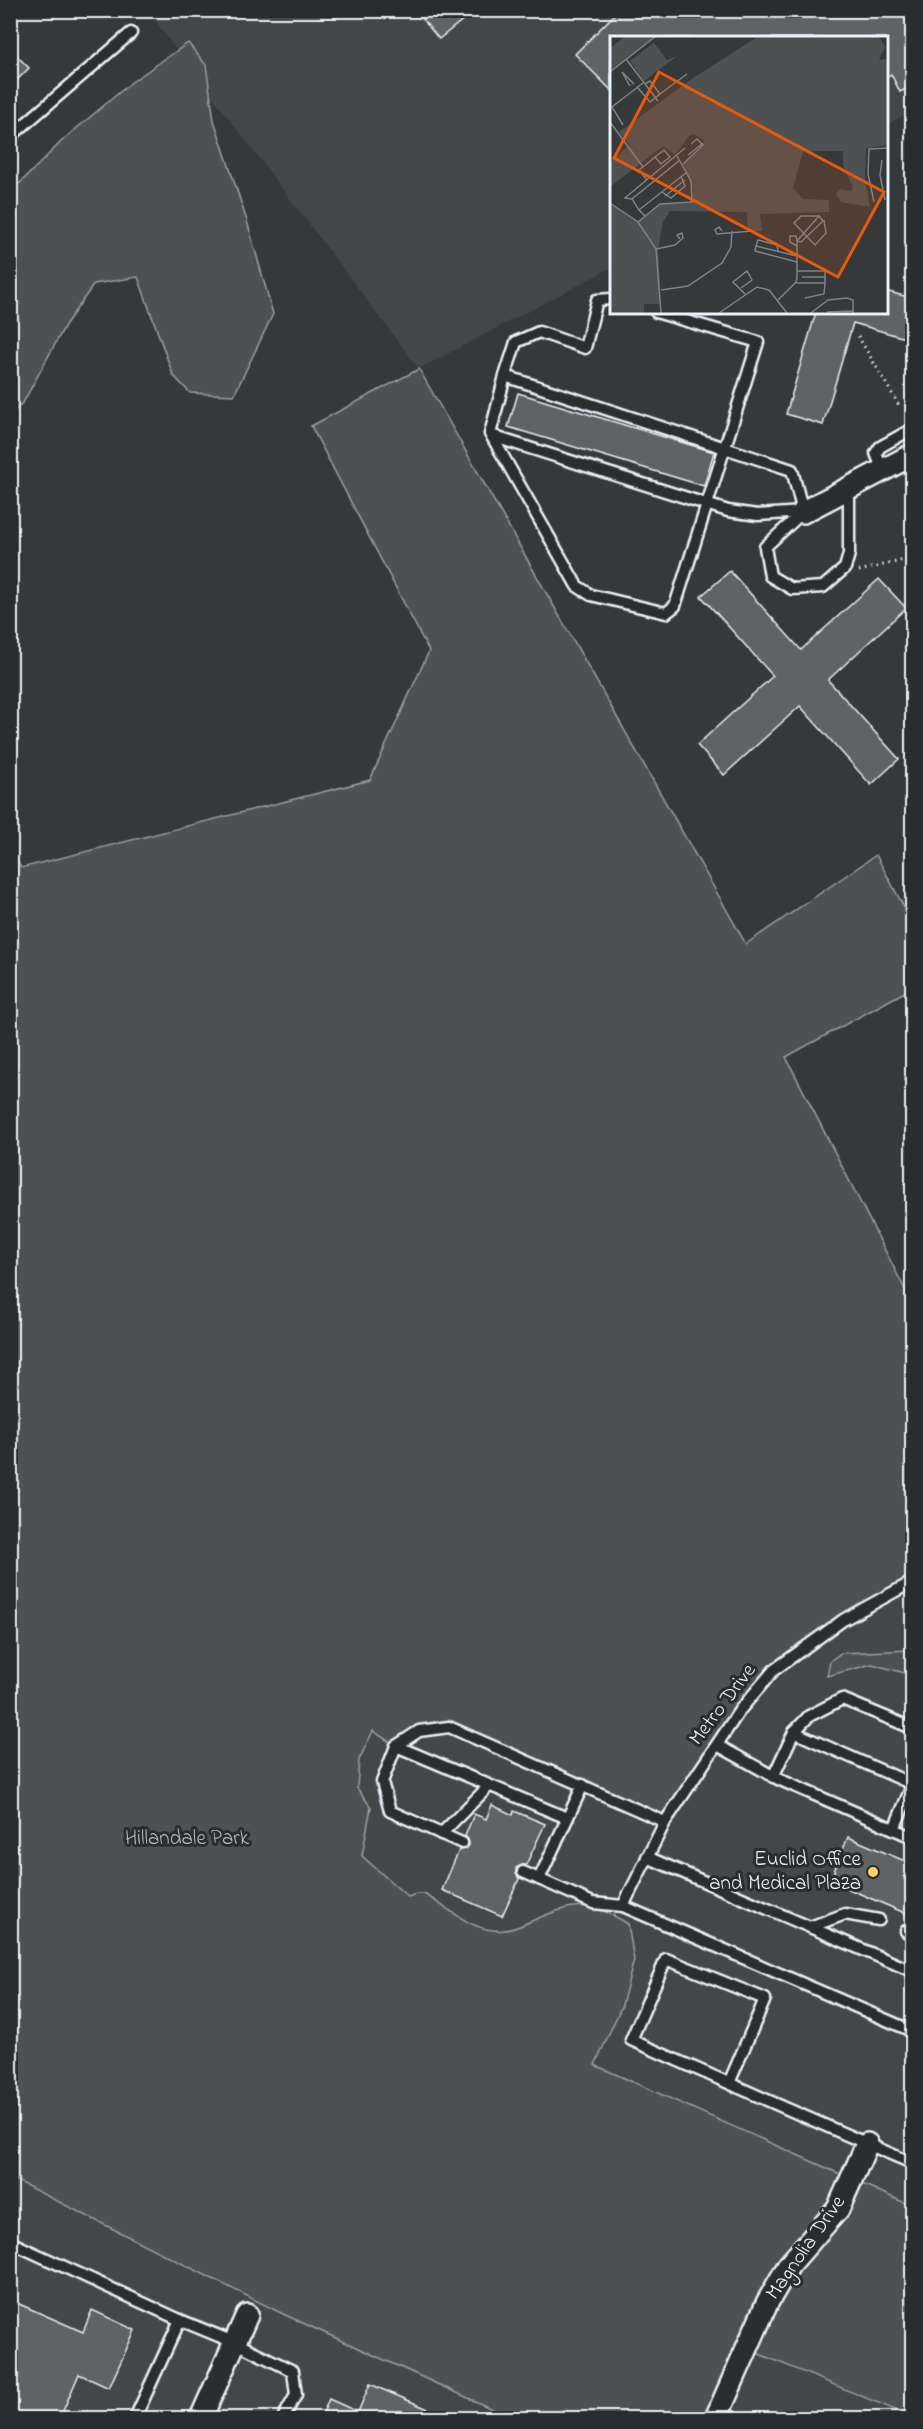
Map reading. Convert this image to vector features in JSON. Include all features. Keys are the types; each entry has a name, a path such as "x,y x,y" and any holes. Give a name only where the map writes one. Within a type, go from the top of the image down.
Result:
{"street":[{"path":"803,512 912,455"},
{"name":"Magnolia Drive","path":"716,2418 767,2303 789,2265 838,2209 867,2144"},
{"path":"201,2418 247,2315"}],"lane":[{"path":"10,137 130,33"},
{"path":"610,299 597,300 585,348 539,332 516,342 490,434 577,586 591,595 666,613 675,606 758,342 663,314"},
{"path":"505,376 792,470 803,512"},
{"path":"883,471 876,453 880,447 912,429"},
{"path":"490,434 728,512 758,514 803,512"},
{"path":"803,512 765,547 770,576 792,589 823,587 845,568 849,554 849,488"},
{"name":"Metro Drive","path":"623,1906 664,1822 740,1710 774,1670 843,1620 912,1582"},
{"path":"773,1777 794,1732 809,1716 842,1699 912,1728"},
{"path":"462,1844 390,1811 382,1782 396,1746 419,1731 449,1727 664,1822"},
{"path":"794,1732 912,1785 894,1829"},
{"path":"717,1745 773,1777 912,1837"},
{"path":"396,1746 567,1818"},
{"path":"539,1879 584,1785"},
{"path":"441,1834 489,1786"},
{"path":"647,1857 912,1971"},
{"path":"523,1872 593,1903 623,1906 912,2031"},
{"path":"810,1927 845,1914 879,1920"},
{"path":"729,2084 765,2000 666,1959 631,2040 729,2084 912,2163"},
{"path":"10,2242 294,2371 296,2395 283,2418"},
{"path":"135,2418 180,2320"}],"path":[{"path":"858,336 900,407"},
{"path":"854,573 912,558"}],"shaded area":[{"path":"147,11 912,11 912,111 887,124 887,36 610,36 610,269 419,369"},
{"path":"912,1582 912,2206 595,2064 362,1856 371,1807 357,1788 359,1760 373,1731 774,1670 843,1620"},
{"path":"10,2178 283,2314 512,2418 11,2418"},
{"path":"747,2349 912,2417 912,2418 716,2418"}],"green space":[{"path":"188,43 206,65 214,120 247,221 273,314 234,395 190,393 173,375 138,277 94,284 66,324 24,401 11,415 11,192 64,139 133,81"},
{"name":"Hillandale Park","path":"419,369 746,944 876,855 912,922 912,988 786,1057 912,1303 912,1582 843,1620 774,1670 665,1822 449,1727 419,1731 396,1746 373,1731 359,1760 357,1788 371,1807 362,1856 408,1897 424,1894 466,1921 484,1928 512,1929 557,1911 579,1906 601,1910 628,1924 634,1960 622,2005 595,2065 912,2206 912,2417 747,2349 716,2418 512,2418 283,2314 11,2178 10,847 21,868 370,780 429,651 311,426"},
{"path":"912,1650 912,1675 872,1664 827,1676 830,1661 841,1653"}],"building":[{"path":"415,10 475,10 439,39"},
{"path":"619,10 912,10 912,86 900,92 891,74 887,77 887,36 610,36 610,89 575,54"},
{"path":"10,49 29,68 10,87"},
{"path":"887,292 912,298 912,340 853,323 823,425 786,414 815,314 887,314"},
{"path":"518,393 714,452 704,486 508,427"},
{"path":"730,571 801,650 879,579 906,608 828,680 899,759 871,785 800,706 724,775 697,745 773,676 701,596"},
{"path":"492,1805 513,1815 514,1811 545,1824 526,1865 516,1868 519,1879 502,1916 442,1890 459,1850 466,1849 469,1845 465,1836 474,1814 486,1819"},
{"name":"Euclid Office and Medical Plaza","path":"848,1837 912,1864 912,1916 830,1881"},
{"path":"10,2300 83,2332 92,2310 135,2330 109,2388 79,2374 60,2418 10,2418"},
{"path":"370,2384 449,2418 321,2418 329,2399 358,2412"}],"place":[{"name":"Euclid Office and Medical Plaza","path":"873,1872"}]}
